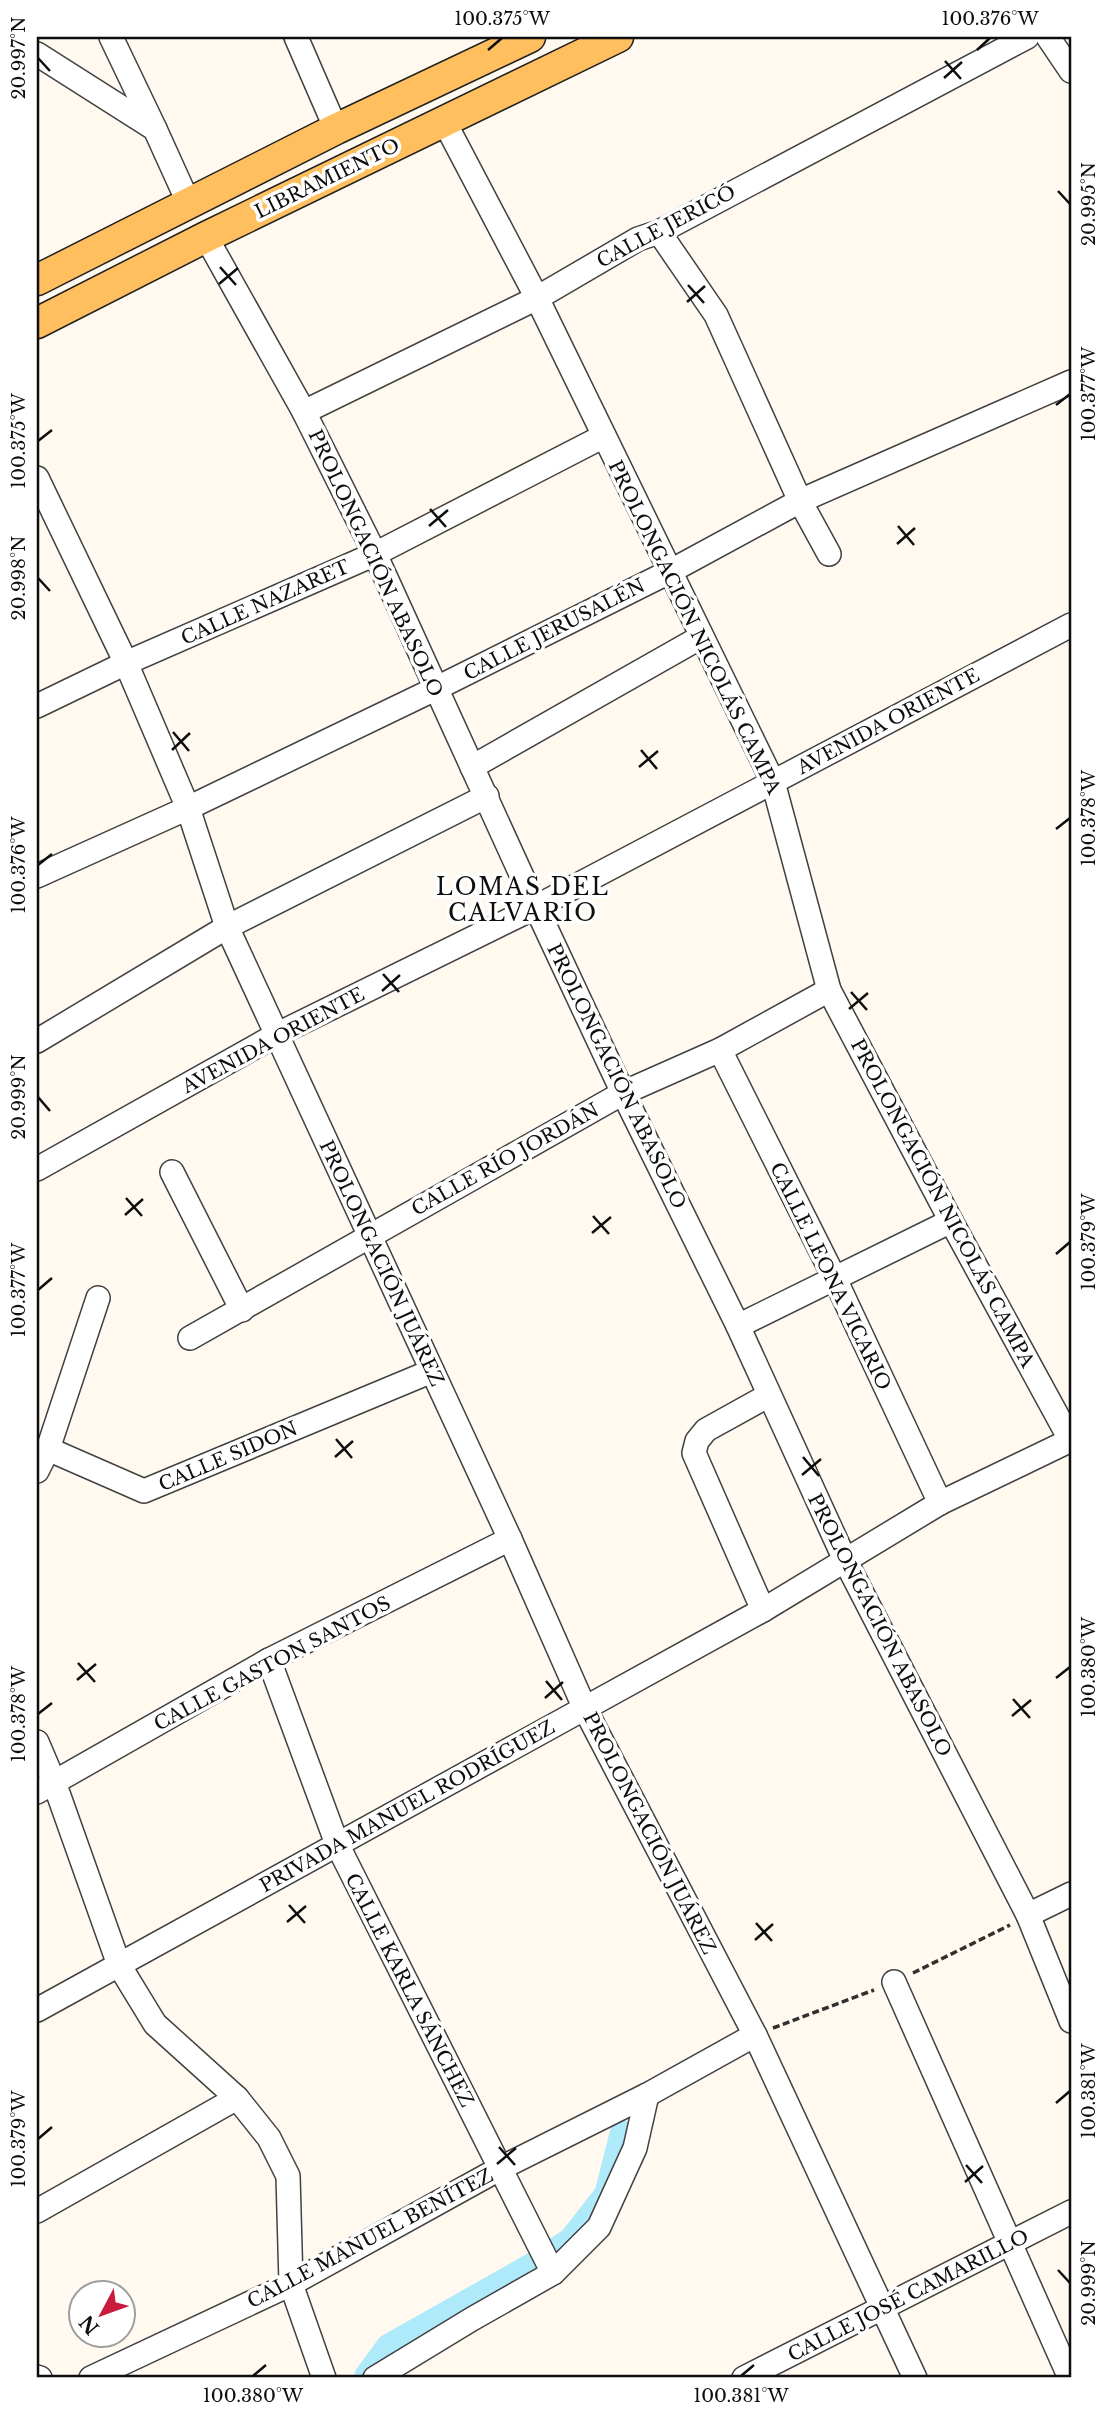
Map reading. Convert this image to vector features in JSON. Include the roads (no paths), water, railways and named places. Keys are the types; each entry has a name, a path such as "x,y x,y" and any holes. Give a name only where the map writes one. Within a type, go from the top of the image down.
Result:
{"main road":[{"name":"LIBRAMIENTO","path":"37,280 336,130 530,37"},
{"name":"LIBRAMIENTO","path":"37,323 206,237 618,37"}],"street":[{"path":"111,37 189,204"},
{"path":"296,37 336,130"},
{"name":"CALLE JERICÓ","path":"304,412 537,298 638,239 659,232 1027,37"},
{"path":"1048,37 1071,71"},
{"path":"37,54 47,71 155,129"},
{"name":"PROLONGACIÓN NICOLÁS CAMPA","path":"444,121 537,298 773,782 829,990 1071,1440"},
{"path":"659,232 716,315 800,501 829,554"},
{"name":"PROLONGACIÓN ABASOLO","path":"206,237 304,412 375,554 536,907 623,1093 738,1326 845,1560 1028,1915 1069,2006"},
{"name":"CALLE JERUSALÉN","path":"37,876 188,808 435,689 669,572 800,501 1071,382"},
{"name":"CALLE NAZARET","path":"37,706 126,663 375,554 604,436"},
{"name":"PROLONGACIÓN JUÁREZ","path":"37,478 126,663 188,808 227,927 510,1539 585,1709 755,2035 915,2378"},
{"name":"AVENIDA ORIENTE","path":"37,1169 278,1034 536,907 1071,625"},
{"path":"472,767 701,637"},
{"path":"37,1041 227,927 487,796"},
{"name":"CALLE RÍO JORDÁN","path":"190,1338 623,1093 720,1050 829,990"},
{"name":"CALLE LEONA VICARIO","path":"720,1050 835,1279 940,1503"},
{"path":"172,1172 242,1310"},
{"path":"738,1326 951,1221"},
{"path":"37,1471 48,1449 99,1298"},
{"name":"CALLE SIDON","path":"48,1449 144,1491 432,1371"},
{"path":"763,1610 694,1453 697,1441 706,1430 769,1395"},
{"name":"PRIVADA MANUEL RODRÍGUEZ","path":"37,2010 763,1610 940,1503 1071,1440"},
{"name":"CALLE GASTON SANTOS","path":"46,1787 269,1660 510,1539"},
{"name":"CALLE KARLA SÁNCHEZ","path":"269,1660 337,1844 553,2273"},
{"path":"37,1742 46,1787 119,1965 155,2024 237,2098 268,2138 288,2176 291,2284 324,2378"},
{"path":"1028,1915 1071,1894"},
{"path":"894,1982 1070,2378"},
{"name":"CALLE MANUEL BENÍTEZ","path":"90,2378 291,2284 499,2169 647,2095 755,2035"},
{"path":"375,2378 553,2273 599,2227 635,2148 647,2095"},
{"path":"37,2211 237,2098"},
{"name":"CALLE JOSÉ CAMARILLO","path":"744,2378 1071,2212"}],"waterway":[{"path":"558,2246 570,2238 605,2193 621,2130"},
{"path":"365,2375 387,2345 534,2262"}],"district":[{"name":"LOMAS DEL CALVARIO","path":"523,900"}]}
